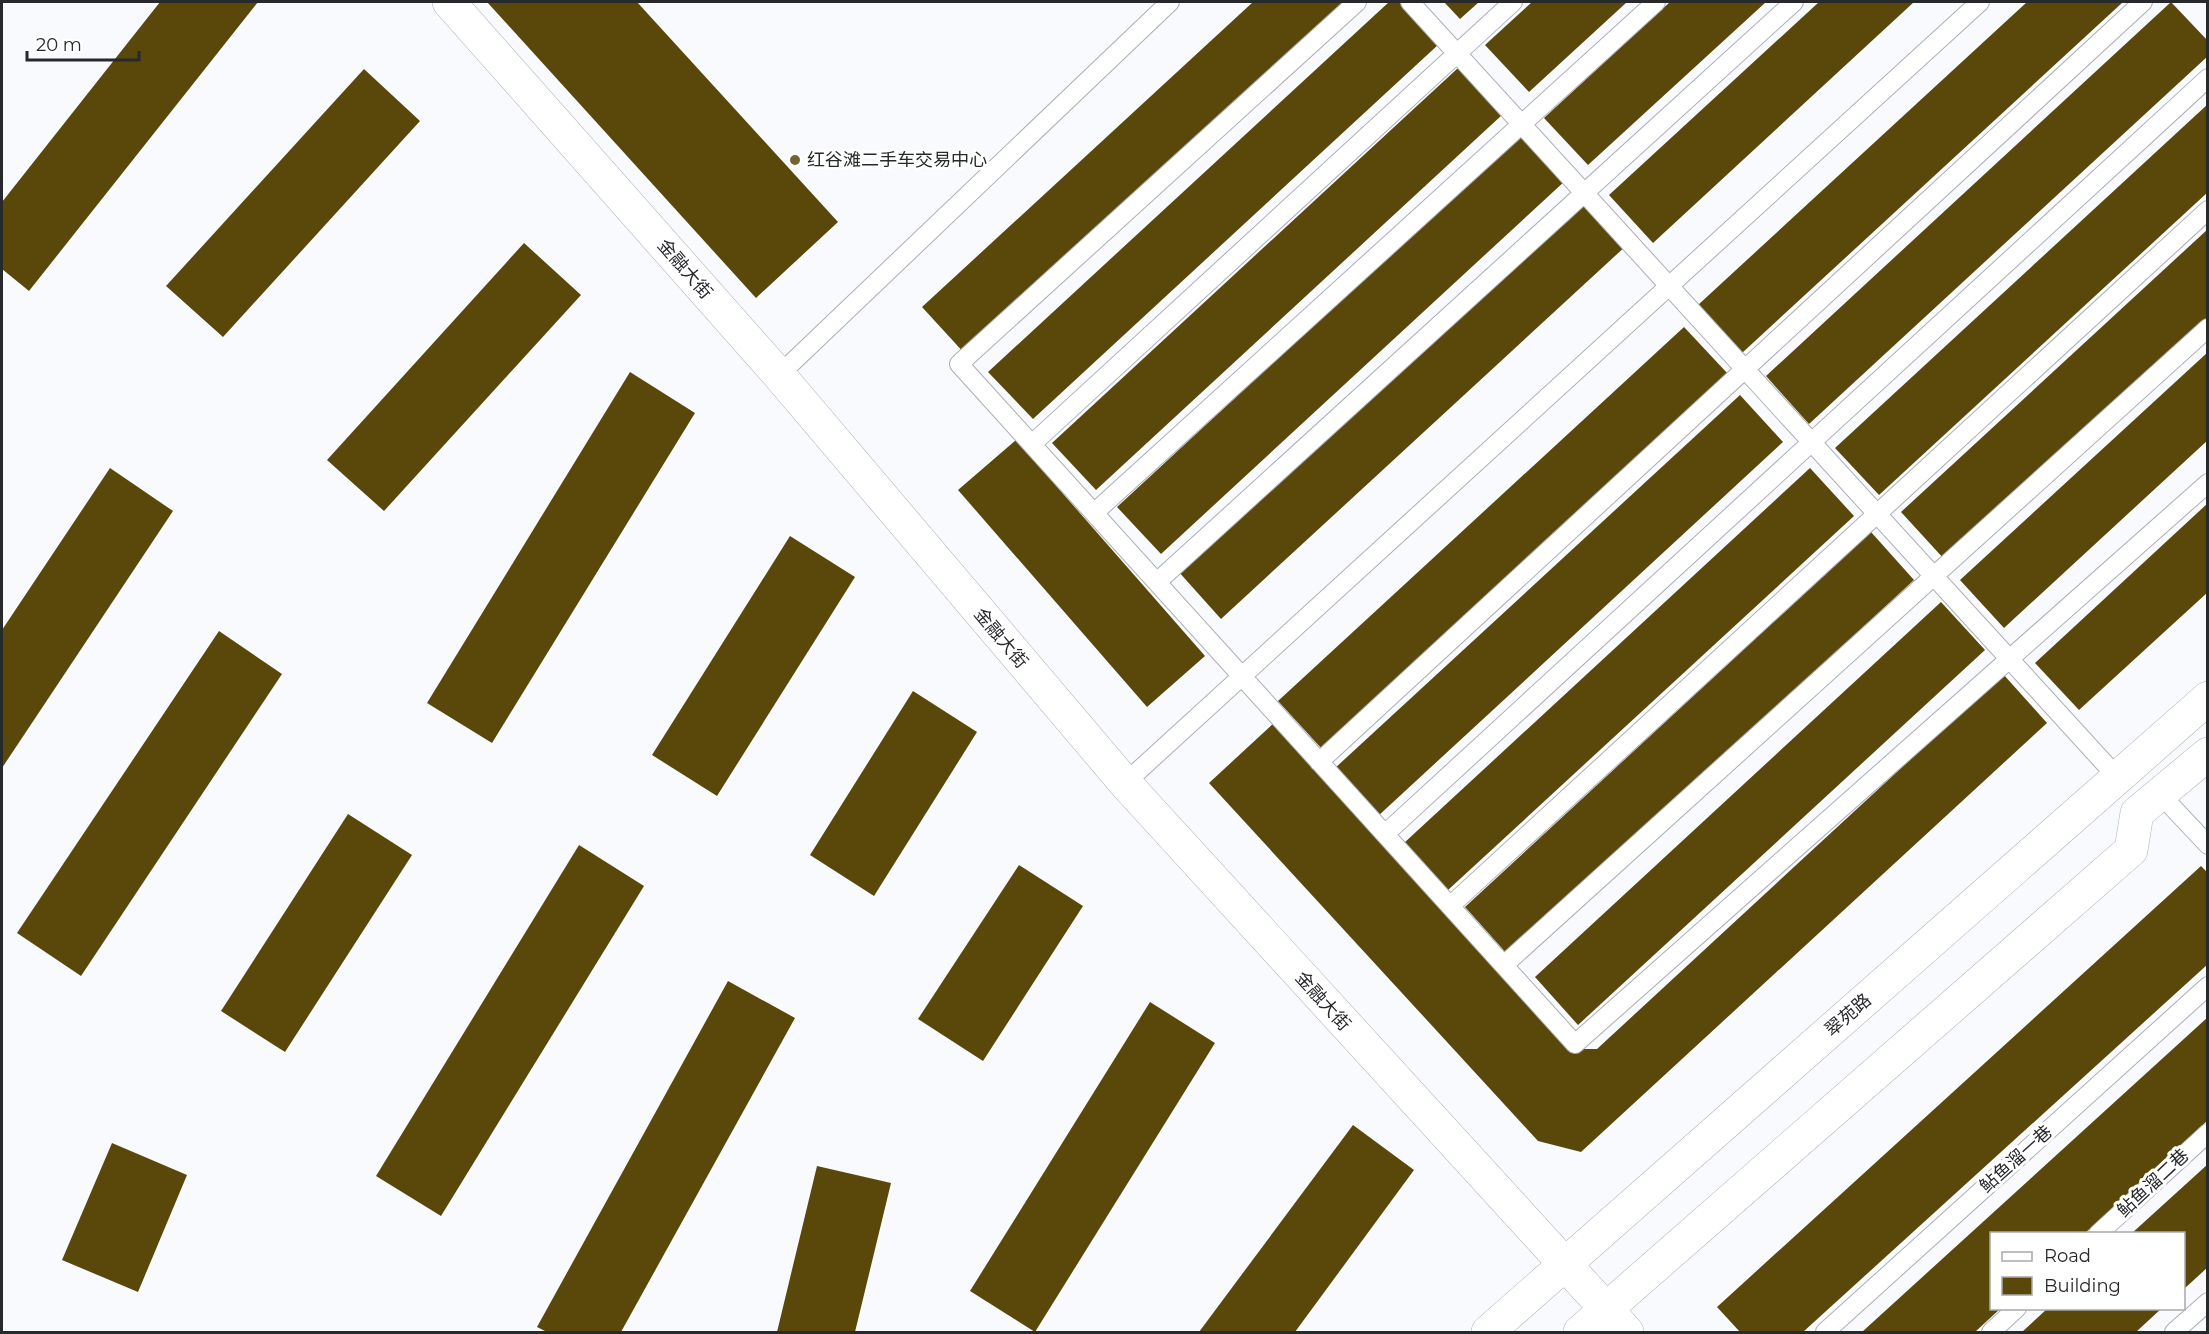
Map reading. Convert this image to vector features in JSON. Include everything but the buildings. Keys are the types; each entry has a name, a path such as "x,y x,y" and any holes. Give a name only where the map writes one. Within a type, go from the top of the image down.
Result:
{"street":[{"name":"金融大街","path":"448,2 779,375 1125,783 1617,1321"},
{"name":"翠苑路","path":"1488,1332 2208,698"},
{"path":"1580,1332 1617,1321 2131,850 2137,813 2208,754"}],"lane":[{"path":"779,375 1170,2"},
{"path":"1357,2 959,364 1575,1044 2208,483"},
{"path":"1410,2 2118,778"},
{"path":"1032,444 1513,2"},
{"path":"1094,513 1656,2"},
{"path":"1157,582 1794,2"},
{"path":"1125,783 1980,2"},
{"path":"1319,762 2144,2"},
{"path":"1385,834 2208,78"},
{"path":"1450,906 2208,210"},
{"path":"1504,965 2208,327"},
{"path":"2160,794 2208,845"},
{"name":"鲇鱼溜一巷","path":"1826,1332 2208,986"},
{"name":"鲇鱼溜二巷","path":"2099,1232 2208,1133"},
{"path":"2174,1332 2208,1302"},
{"path":"1991,1332 2015,1310"}],"place":[{"name":"红谷滩二手车交易中心","path":"795,160"}]}
